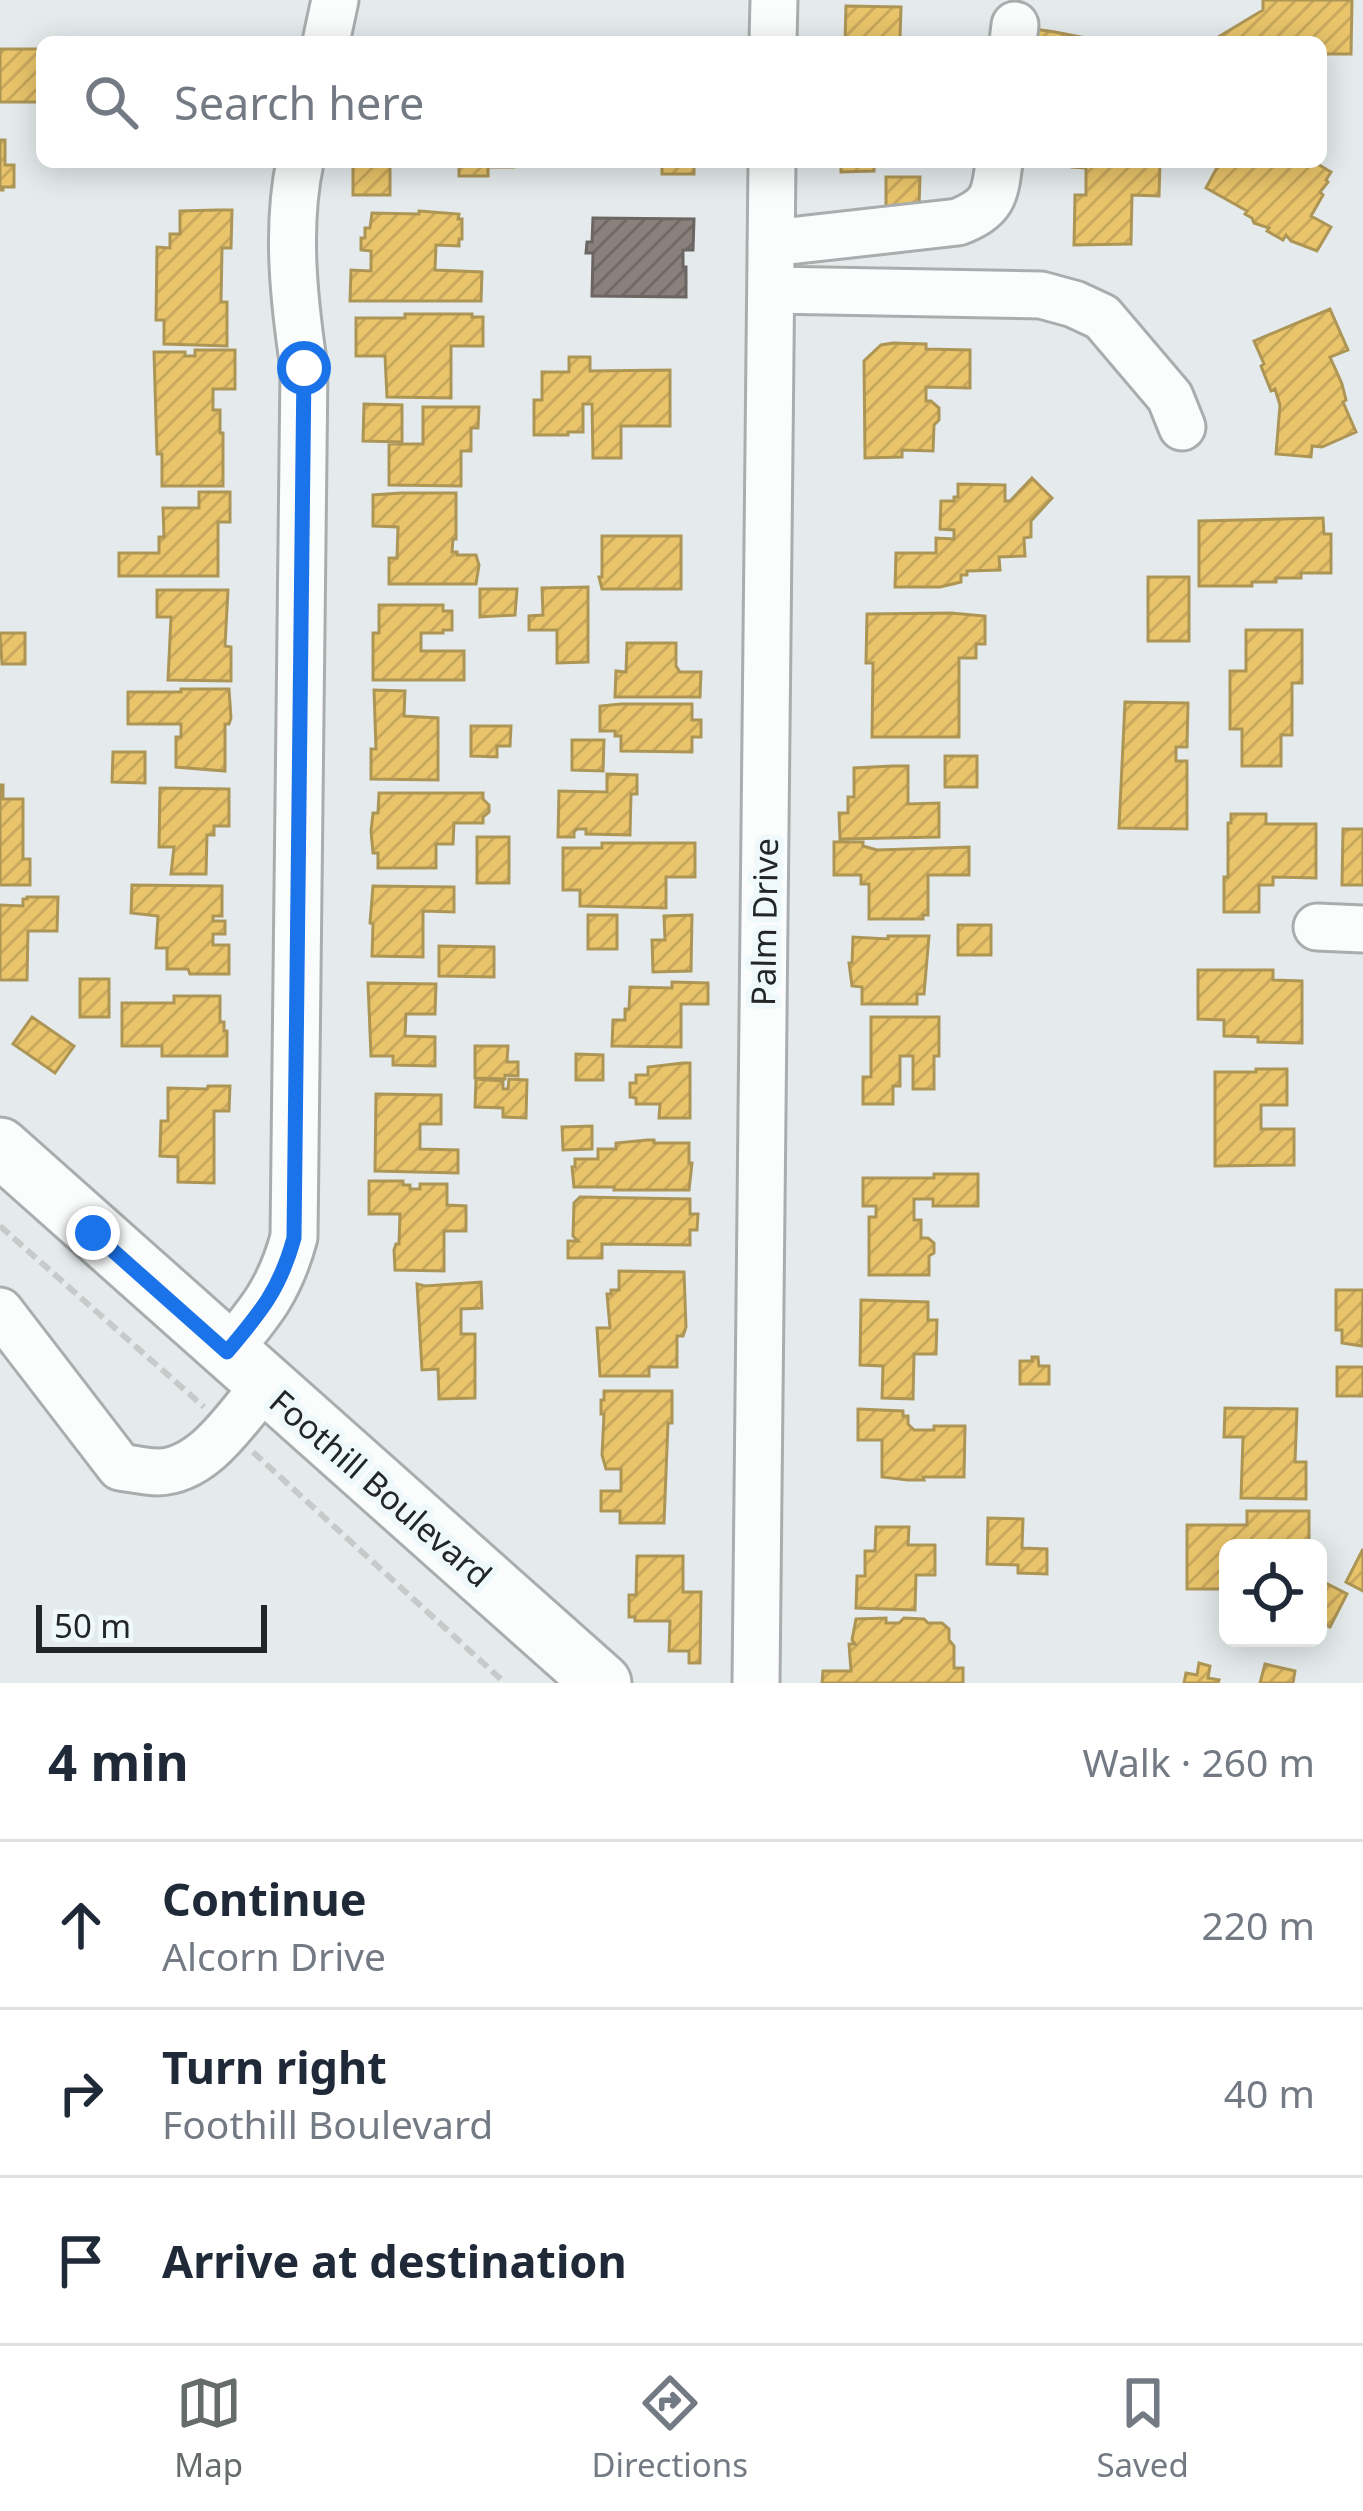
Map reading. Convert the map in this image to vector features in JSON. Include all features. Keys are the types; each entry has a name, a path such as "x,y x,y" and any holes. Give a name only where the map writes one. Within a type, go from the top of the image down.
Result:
{"main road":[{"name":"Foothill Boulevard","path":"0,1148 602,1683"}],"street":[{"path":"327,36 335,0"},
{"path":"773,36 774,0"},
{"path":"0,1312 120,1467 173,1471 199,1458 246,1369 263,1310 284,1273 294,1238 304,368 293,226 299,168"},
{"name":"Palm Drive","path":"756,1683 772,168"},
{"path":"771,243 958,222 983,212 996,188 998,168"},
{"path":"770,290 1041,296 1074,304 1102,317 1170,397 1182,427"},
{"path":"1317,927 1363,928"}],"building: Homes":[{"path":"1263,0 1352,0 1351,54 1327,54 1327,36 1220,36 1263,10"},
{"path":"846,6 901,7 900,36 845,36"},
{"path":"1034,29 1075,36 1032,36"},
{"path":"0,49 36,49 36,102 0,102"},
{"path":"0,140 5,140 5,165 14,165 14,187 3,190 0,190"},
{"path":"353,168 390,168 390,195 353,195"},
{"path":"459,168 488,168 488,176 459,176"},
{"path":"662,168 694,168 694,174 662,174"},
{"path":"841,168 874,168 874,171 841,172"},
{"path":"1086,168 1160,168 1159,196 1132,195 1131,244 1074,245 1075,195 1086,195"},
{"path":"1217,168 1324,168 1331,172 1311,216 1331,227 1317,251 1267,231 1247,211 1206,188"},
{"path":"886,177 920,177 919,207 886,207"},
{"path":"232,210 231,248 222,248 221,302 227,302 227,346 164,344 164,320 156,320 157,247 170,248 170,234 180,234 180,211"},
{"path":"372,213 459,214 459,246 436,245 435,270 482,272 481,301 350,301 351,270 371,271 371,251 361,250 361,238 365,238 365,228 370,228"},
{"path":"1330,309 1348,350 1330,357 1356,432 1322,447 1312,446 1311,457 1276,454 1280,405 1254,341"},
{"path":"405,314 483,317 483,346 451,346 451,398 387,397 385,356 356,356 356,318 405,318"},
{"path":"881,345 970,350 970,388 926,387 926,401 939,408 933,451 902,450 902,457 865,458 864,361"},
{"path":"195,350 235,350 235,389 213,389 213,410 220,410 223,433 223,486 162,486 154,352 195,356"},
{"path":"569,357 590,357 590,371 670,370 670,426 621,426 621,458 593,458 592,404 583,404 583,432 534,435 534,400 542,400 542,372 569,372"},
{"path":"364,404 402,405 402,442 363,441"},
{"path":"423,407 479,407 478,428 471,428 471,451 461,451 461,486 389,485 389,444 423,444"},
{"path":"1032,478 1052,498 1031,521 1031,537 1024,538 1025,556 999,557 1000,570 967,571 961,582 895,587 896,553 936,553 936,538 954,539 954,530 940,529 941,501 958,497 958,484 1005,485 1005,501 1010,501"},
{"path":"199,492 230,492 230,522 218,522 218,576 119,576 119,553 159,553 163,508 199,508"},
{"path":"456,493 452,552 476,555 476,584 389,584 389,558 397,558 398,527 373,526 373,495"},
{"path":"1323,518 1324,534 1331,534 1331,573 1301,573 1301,578 1276,578 1276,582 1252,582 1252,586 1199,586 1199,521"},
{"path":"602,536 681,536 681,589 602,589"},
{"path":"1148,577 1189,577 1189,641 1148,641"},
{"path":"588,587 588,662 557,663 557,630 529,630 529,616 543,615 542,588"},
{"path":"480,589 517,589 515,615 480,617"},
{"path":"157,590 228,590 225,646 231,647 231,681 168,680 171,617 157,617"},
{"path":"379,605 443,605 443,611 452,611 452,630 421,633 421,651 464,651 464,680 373,680 373,633 379,633"},
{"path":"867,614 985,616 985,644 976,644 976,658 959,658 959,737 872,737 873,663 866,663"},
{"path":"1246,630 1302,630 1302,683 1292,683 1292,735 1281,735 1281,766 1242,766 1242,729 1230,729 1230,671 1246,671"},
{"path":"0,633 25,633 25,664 2,664"},
{"path":"627,643 676,643 680,672 701,672 700,697 615,697 616,671 626,672"},
{"path":"229,689 225,771 176,767 181,724 128,724 128,692"},
{"path":"374,690 405,691 404,716 438,718 438,780 371,779 371,749 376,749"},
{"path":"1125,702 1188,703 1187,747 1176,747 1176,761 1187,761 1187,829 1119,828"},
{"path":"692,704 692,720 701,720 701,737 692,737 692,752 621,751 621,736 600,731 600,706"},
{"path":"471,726 511,726 510,746 497,746 497,757 471,756"},
{"path":"572,740 604,740 603,771 572,770"},
{"path":"113,752 145,752 145,783 112,782"},
{"path":"945,756 977,756 977,787 945,787"},
{"path":"908,766 908,804 939,803 939,837 840,839 839,813 848,813 848,797 854,797 854,768"},
{"path":"607,774 637,775 637,794 631,794 630,835 586,834 586,829 577,829 574,837 558,837 559,791 607,792"},
{"path":"0,785 3,799 23,799 23,859 30,859 30,885 0,885"},
{"path":"160,788 229,789 229,826 214,826 214,835 207,835 206,874 171,874 174,847 159,847"},
{"path":"379,793 483,793 489,812 483,823 454,823 453,844 436,844 436,868 378,868 371,831"},
{"path":"1231,814 1266,814 1266,824 1316,824 1316,878 1273,877 1273,885 1259,885 1259,912 1224,912"},
{"path":"1343,829 1363,829 1363,885 1342,885"},
{"path":"477,837 509,837 509,883 477,883"},
{"path":"834,842 863,842 877,850 969,847 969,875 928,875 928,915 923,919 869,919 869,884 861,884 861,875 834,875"},
{"path":"602,843 695,843 695,877 666,877 666,908 580,906 580,890 563,890 563,848 602,848"},
{"path":"132,885 222,886 222,916 213,916 213,921 225,921 225,934 213,934 213,945 229,945 229,974 167,969 167,948 156,948 158,916 131,913"},
{"path":"373,886 454,887 454,912 423,911 423,957 372,956"},
{"path":"27,897 58,897 57,931 28,931 27,980 0,980 0,905 23,906"},
{"path":"588,915 617,915 617,949 588,949"},
{"path":"692,915 691,971 653,972 652,940 665,940 664,916"},
{"path":"958,925 991,925 991,955 958,955"},
{"path":"929,936 924,994 917,994 917,1004 862,1004 862,987 852,986 853,937"},
{"path":"439,946 494,947 494,977 439,976"},
{"path":"1198,970 1273,970 1273,980 1302,981 1302,1043 1224,1036 1224,1020 1198,1019"},
{"path":"80,979 109,979 109,1017 80,1017"},
{"path":"672,982 708,983 708,1004 681,1004 681,1047 612,1046 613,1020 625,1020 630,987 672,988"},
{"path":"368,983 436,984 435,1014 406,1014 405,1036 435,1037 435,1066 393,1065 393,1056 371,1056"},
{"path":"174,996 220,996 227,1056 162,1056 162,1046 122,1046 122,1003 174,1003"},
{"path":"32,1017 74,1046 55,1073 13,1044"},
{"path":"871,1017 939,1017 934,1089 913,1089 913,1056 900,1056 900,1086 893,1086 893,1104 863,1104 863,1077 871,1077"},
{"path":"475,1046 508,1046 507,1062 518,1062 518,1076 475,1078"},
{"path":"576,1054 603,1055 603,1080 576,1080"},
{"path":"690,1063 690,1118 659,1118 660,1104 636,1104 636,1098 630,1097 630,1083 636,1083 636,1075 648,1075 648,1067"},
{"path":"1287,1069 1287,1105 1261,1105 1261,1129 1294,1129 1294,1165 1215,1166 1215,1072"},
{"path":"476,1079 503,1081 503,1089 508,1089 509,1079 527,1080 526,1118 503,1117 503,1108 475,1107"},
{"path":"230,1086 229,1111 214,1111 214,1183 178,1182 178,1157 160,1156 161,1121 168,1121 168,1088"},
{"path":"376,1094 441,1095 441,1124 420,1124 420,1149 458,1150 458,1173 375,1171"},
{"path":"592,1126 592,1149 563,1150 562,1127"},
{"path":"616,1143 689,1143 689,1190 574,1187 575,1159 598,1159 598,1149 616,1149"},
{"path":"934,1174 978,1174 978,1206 933,1206 933,1199 914,1199 914,1220 921,1220 921,1238 934,1243 929,1275 869,1275 869,1217 876,1217 876,1206 863,1206 863,1178 934,1178"},
{"path":"369,1181 403,1181 410,1189 420,1189 420,1184 447,1184 447,1205 466,1206 466,1231 444,1231 444,1271 395,1270 400,1214 369,1214"},
{"path":"580,1197 690,1199 690,1214 698,1214 697,1230 690,1230 690,1245 602,1244 602,1258 568,1258 568,1241 578,1241 573,1236 574,1203"},
{"path":"619,1271 684,1272 686,1327 683,1336 677,1336 677,1367 649,1367 649,1376 600,1376 597,1328 610,1328 607,1294 619,1290"},
{"path":"481,1282 482,1308 461,1309 461,1334 475,1334 475,1398 439,1399 438,1369 422,1370 417,1284"},
{"path":"1336,1290 1363,1290 1362,1346 1342,1343 1342,1330 1336,1330"},
{"path":"861,1300 928,1302 928,1320 937,1320 936,1354 914,1354 913,1399 882,1398 883,1366 860,1365"},
{"path":"1038,1357 1039,1366 1049,1366 1049,1384 1020,1384 1020,1361 1032,1361"},
{"path":"1337,1367 1363,1367 1363,1396 1337,1396"},
{"path":"604,1391 672,1391 664,1523 620,1523 620,1511 601,1511 601,1491 621,1491 621,1469 606,1469 602,1455"},
{"path":"1225,1408 1297,1409 1295,1462 1306,1462 1306,1499 1241,1498 1243,1437 1224,1437"},
{"path":"858,1409 903,1411 914,1430 965,1426 964,1477 882,1477 882,1440 858,1440"},
{"path":"1247,1511 1309,1511 1309,1539 1219,1539 1219,1589 1187,1589 1187,1525 1247,1525"},
{"path":"988,1518 1023,1519 1022,1548 1047,1549 1047,1574 1018,1573 1018,1565 987,1564"},
{"path":"876,1527 909,1527 908,1545 935,1545 935,1575 916,1575 915,1610 856,1608 857,1576 865,1576 865,1551 875,1551"},
{"path":"1363,1549 1363,1591 1346,1582"},
{"path":"637,1556 683,1556 683,1592 701,1592 700,1663 689,1663 689,1651 669,1651 670,1621 629,1617 629,1595 636,1595"},
{"path":"1327,1584 1347,1594 1327,1626"},
{"path":"886,1618 886,1623 904,1618 942,1623 954,1646 954,1668 963,1668 963,1683 822,1683 823,1671 851,1671 849,1644 855,1644 856,1619"},
{"path":"1199,1663 1210,1666 1208,1678 1218,1683 1184,1683 1186,1673 1197,1675"},
{"path":"1265,1664 1295,1671 1293,1683 1260,1683"}],"building: Industry":[{"path":"593,218 694,219 693,250 683,250 686,297 592,296 593,253 586,253 587,242 592,242"}],"route":[{"path":"93,1233 227,1352 263,1310 284,1273 294,1238 304,368"}]}
